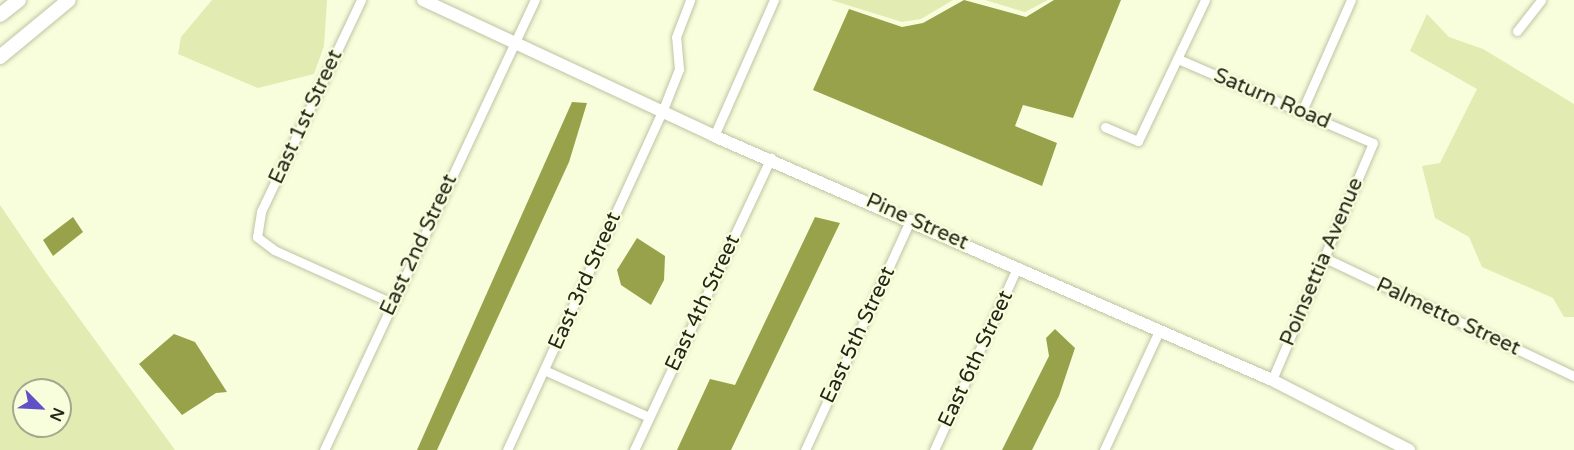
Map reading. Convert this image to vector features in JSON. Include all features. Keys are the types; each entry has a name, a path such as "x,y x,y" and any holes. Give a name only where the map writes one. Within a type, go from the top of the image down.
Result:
{"main road":[{"path":"0,15 19,0"},
{"path":"0,57 69,0"},
{"name":"Pine Street","path":"430,1 714,136 771,157 1272,380 1409,450"}],"street":[{"name":"East 1st Street","path":"361,0 261,212 257,237 274,250 392,303"},
{"name":"East 2nd Street","path":"324,450 512,40 535,0"},
{"name":"East 3rd Street","path":"507,450 662,112 679,69 676,37 690,0"},
{"path":"714,136 774,0"},
{"path":"1105,127 1138,141 1205,0"},
{"path":"1302,111 1351,0"},
{"path":"1517,31 1541,0"},
{"name":"Saturn Road","path":"1178,59 1370,141"},
{"name":"Poinsettia Avenue","path":"1272,380 1370,141"},
{"name":"East 4th Street","path":"634,450 771,157"},
{"name":"East 5th Street","path":"804,450 911,219"},
{"name":"Palmetto Street","path":"1323,257 1574,376"},
{"name":"East 6th Street","path":"934,450 1017,268"},
{"path":"1104,450 1159,331"},
{"path":"544,370 649,417"}],"shaded area":[{"path":"212,0 327,0 324,46 314,74 258,88 178,54 181,37"},
{"path":"831,0 953,0 921,19 902,22"},
{"path":"964,0 1026,17 1054,0 1121,0 1073,118 1023,105 1015,126 1057,143 1042,186 813,90 849,9 902,27 923,23"},
{"path":"985,0 1048,0 1025,12"},
{"path":"1427,14 1449,37 1483,49 1574,104 1574,317 1564,317 1553,298 1482,267 1469,237 1435,218 1422,166 1440,163 1477,89 1410,51"},
{"path":"572,102 587,103 569,162 437,450 417,450"},
{"path":"0,205 44,270 175,450 0,450"},
{"path":"73,217 83,232 53,256 43,240"},
{"path":"815,217 840,223 731,450 677,450 710,379 735,385"},
{"path":"637,238 665,256 664,280 651,305 621,285 617,270"},
{"path":"1055,329 1075,348 1059,396 1032,450 1002,450 1049,356 1046,338"},
{"path":"174,334 195,342 227,392 216,393 182,415 139,364"}]}
